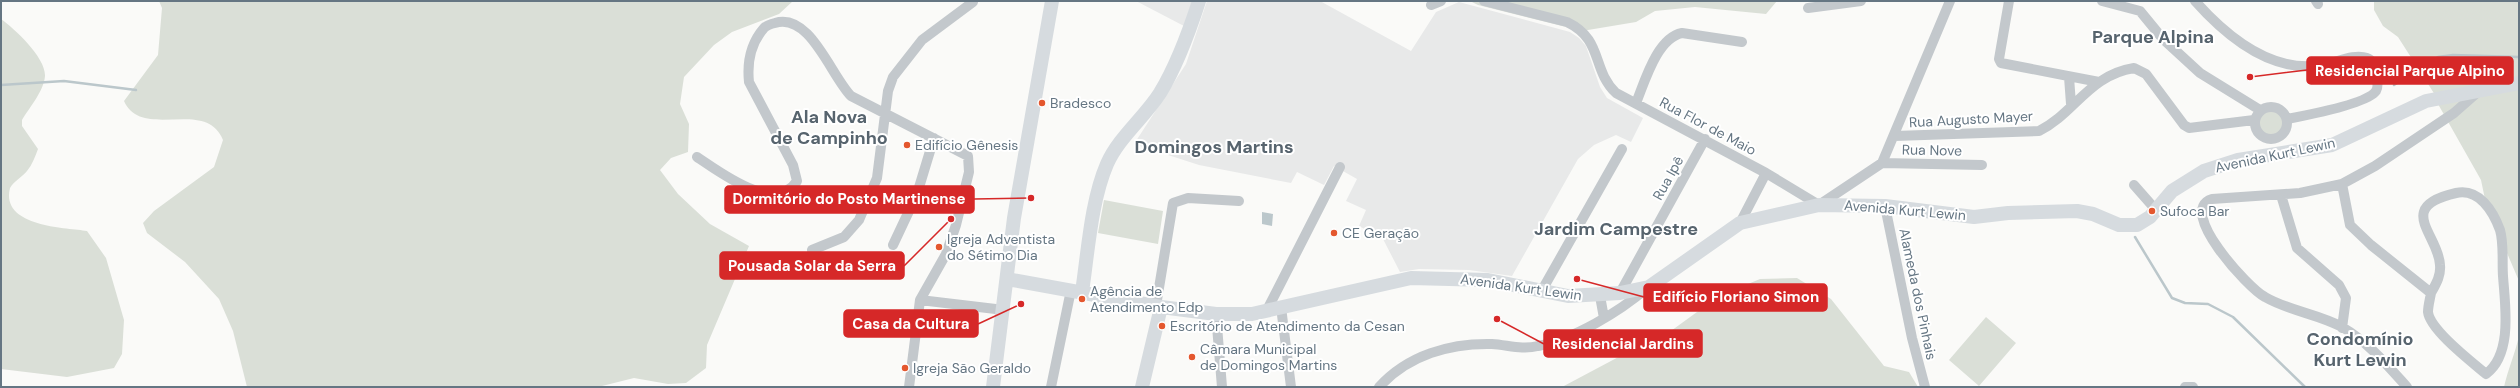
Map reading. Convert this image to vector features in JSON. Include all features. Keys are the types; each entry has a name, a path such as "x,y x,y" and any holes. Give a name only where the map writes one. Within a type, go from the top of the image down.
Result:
{"main road":[{"path":"993,387 1004,310 1014,218 1052,1"},
{"path":"1076,291 1098,197 1108,164 1120,143 1140,122 1160,94 1173,69 1199,1"},
{"name":"Avenida Kurt Lewin","path":"1007,280 1076,291 1159,307 1216,314 1244,315 1411,278 1488,280 1541,292 1568,296 1600,296 1649,287 1740,223 1819,205 1885,206 1974,217 2008,213 2077,212 2093,214 2119,225 2132,226 2144,222 2172,191 2204,171 2238,160 2332,145 2426,100 2519,83"},
{"path":"1142,387 1159,307"}],"street":[{"path":"1431,5 1441,1"},
{"name":"Rua Flor de Maio","path":"1484,1 1568,22 1578,27 1596,50 1602,75 1607,84 1616,93 1766,173 1819,205"},
{"path":"1808,8 1861,1"},
{"path":"1895,136 1950,1"},
{"path":"2009,1 1999,59 2001,63 2099,82"},
{"path":"2102,1 2140,11 2163,39 2200,73 2260,110"},
{"path":"2196,1 2218,26 2237,41 2256,53 2274,60 2291,65 2311,67 2355,57 2367,58 2373,62 2378,84 2376,91 2370,95 2339,107 2286,119"},
{"path":"812,250 844,237 859,220 877,178 888,91 902,64 922,40 973,2"},
{"path":"697,158 756,191 782,193 793,186 797,181 792,165 749,82 750,55 757,38 765,27 777,22 787,21 797,24 821,52 844,89 851,96 965,154 970,159 969,172 956,225 946,254 920,300 909,387"},
{"path":"1636,103 1661,46 1675,34 1682,32 1742,42"},
{"name":"Rua Augusto Mayer","path":"1819,205 1882,162 1895,136 2039,131 2055,121 2071,104 2099,82 2126,70 2139,70 2153,83 2184,125 2189,128 2254,120"},
{"path":"2069,77 2071,104"},
{"path":"2407,387 2368,347 2342,328 2264,297 2247,283 2226,258 2202,218 2203,205 2212,199 2300,193 2342,184 2375,166 2454,113 2481,89"},
{"path":"2273,106 2282,111 2286,119 2286,129 2279,137 2265,138 2256,131 2254,120 2260,110 2273,106"},
{"path":"893,245 917,194 934,138"},
{"path":"2265,138 2266,156"},
{"name":"Rua Ipê","path":"1620,293 1705,140"},
{"path":"1541,292 1622,149"},
{"name":"Rua Nove","path":"1882,162 1982,165"},
{"path":"1291,387 1274,309 1340,167"},
{"path":"1740,223 1766,173"},
{"path":"2342,184 2350,225 2371,245 2431,293"},
{"path":"2134,185 2156,210"},
{"path":"2458,192 2477,195 2486,204 2500,231 2506,318 2505,334 2498,357 2491,370 2486,374 2444,337 2432,320 2428,312 2431,293 2440,275 2440,263 2427,234 2423,215 2432,203 2445,196 2458,192"},
{"path":"2281,194 2297,248 2339,285 2346,298 2342,328"},
{"path":"1159,307 1173,203 1176,200 1188,198 1239,201"},
{"name":"Alameda dos Pinhais","path":"1885,206 1924,387"},
{"path":"1379,387 1394,372 1413,359 1423,355 1476,344 1525,348 1556,341 1604,318 1649,287"},
{"path":"1052,387 1076,291"},
{"path":"1600,296 1604,318"},
{"path":"920,300 1004,310"},
{"path":"1216,314 1222,387"},
{"path":"2185,387 2193,387"}],"shaded area":[{"path":"159,1 793,1 779,14 732,32 714,45 684,77 680,104 689,124 688,152 671,158 660,170 678,194 710,224 749,246 707,345 706,368 686,383 668,384 634,378 598,387 247,387 233,331 219,299 185,262 147,233 143,223 154,211 214,167 223,140 215,128 203,121 189,119 159,120 145,118 133,112 124,101 158,55 162,8"},
{"path":"1136,1 1192,1 1184,26"},
{"path":"1207,1 1320,1 1411,51 1436,12 1459,2 1570,32 1579,38 1586,46 1600,87 1607,98 1643,118 1631,142 1616,135 1594,145 1578,159 1512,276 1469,270 1419,269 1400,272 1383,239 1359,226 1366,210 1346,201 1357,179 1334,166 1324,185 1297,172 1291,183 1199,165 1134,144 1186,64"},
{"path":"1470,1 1777,1 1766,14 1695,7 1655,11 1636,22 1582,31 1478,5"},
{"path":"2374,1 2519,1 2519,281 2486,204 2481,180 2438,104 2437,98 2398,37 2383,26 2374,10"},
{"path":"1,19 29,44 41,61 45,76 42,88 22,120 22,126 38,149 29,169 10,188 10,201 15,211 24,218 51,226 87,231 106,258 124,320 122,354 114,368 67,377 1,369"},
{"path":"2270,110 2279,114 2283,123 2279,132 2270,136 2261,132 2257,123 2261,114"},
{"path":"1104,200 1163,211 1158,244 1098,233"},
{"path":"1262,212 1273,214 1272,226 1262,224"},
{"path":"1797,278 1831,299 1884,366 1909,372 1918,387 1562,387 1626,353 1653,344 1719,296 1760,279"},
{"path":"1986,317 2016,343 1979,386 1949,360"},
{"path":"2519,336 2519,387 2504,387 2516,349"}],"waterway":[{"path":"2394,85 2438,57 2453,55 2519,57"},
{"path":"1,85 64,81 136,90"},
{"path":"2135,237 2172,298 2185,303 2208,304 2233,317 2305,387"}],"place":[{"name":"Residencial Parque Alpino","path":"2250,77"},
{"name":"Bradesco","path":"1042,103"},
{"name":"Edifício Gênesis","path":"907,145"},
{"name":"Dormitório do Posto Martinense","path":"1031,198"},
{"name":"Sufoca Bar","path":"2152,211"},
{"name":"Pousada Solar da Serra","path":"951,219"},
{"name":"CE Geração","path":"1334,233"},
{"name":"Igreja Adventista do Sétimo Dia","path":"939,247"},
{"name":"Edifício Floriano Simon","path":"1577,279"},
{"name":"Agência de Atendimento Edp","path":"1082,299"},
{"name":"Casa da Cultura","path":"1021,304"},
{"name":"Residencial Jardins","path":"1497,319"},
{"name":"Escritório de Atendimento da Cesan","path":"1162,326"},
{"name":"Câmara Municipal de Domingos Martins","path":"1192,357"},
{"name":"Igreja São Geraldo","path":"905,368"}],"district":[{"name":"Parque Alpina","path":"2153,37"},
{"name":"Ala Nova de Campinho","path":"829,127"},
{"name":"Domingos Martins","path":"1214,147"},
{"name":"Jardim Campestre","path":"1616,229"},
{"name":"Condomínio Kurt Lewin","path":"2360,349"}]}
